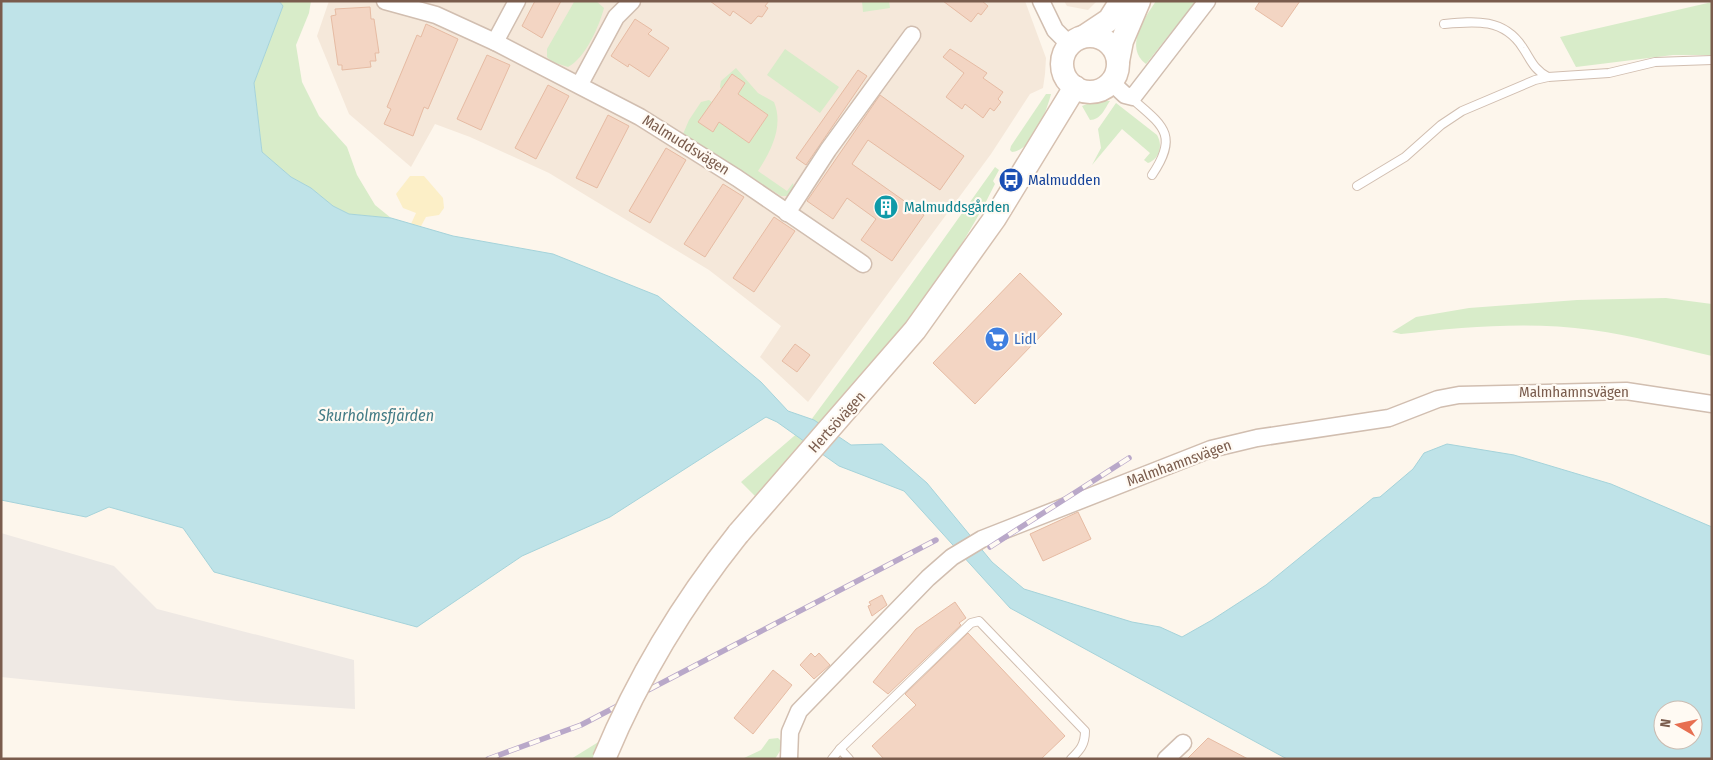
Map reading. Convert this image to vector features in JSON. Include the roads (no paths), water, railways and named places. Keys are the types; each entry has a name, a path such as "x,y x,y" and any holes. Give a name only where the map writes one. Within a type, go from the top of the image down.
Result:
{"main road":[{"path":"1121,1 1109,20 1077,40 1063,56 1062,70 1069,83 1075,87 1090,92 1105,88 1110,82 1116,72 1122,41 1140,1"},
{"path":"1077,40 1093,36 1107,41 1116,54 1118,61"},
{"name":"Hertsövägen","path":"604,759 634,691 685,604 738,534 897,353 952,280 1023,175 1075,87"}],"street":[{"name":"Malmuddsvägen","path":"385,1 436,15 580,84 640,117 737,178 863,264"},
{"path":"495,42 517,1"},
{"path":"580,84 616,17 632,1"},
{"path":"1041,1 1055,30 1077,40"},
{"path":"1110,82 1130,97 1138,91 1207,1"},
{"path":"787,213 828,150 912,35"},
{"name":"Malmhamnsvägen","path":"789,759 790,732 799,711 889,616 952,557 982,539 1211,449 1257,438 1389,418 1438,399 1459,395 1626,391 1712,404"},
{"path":"1166,759 1183,743"}],"lane":[{"path":"1444,24 1478,21 1506,31 1517,39 1536,70 1548,77"},
{"path":"1356,186 1405,157 1441,124 1462,112 1523,85 1548,77 1609,73 1654,62 1712,60"},
{"path":"1130,97 1155,119 1166,136 1167,150 1152,175"},
{"path":"832,759 840,749 971,623 979,621 1084,732 1085,740 1082,748 1071,759"},
{"path":"840,749 848,759"}],"water":[{"name":"Skurholmsfjärden","path":"1,1 279,1 283,6 254,83 262,152 291,177 311,188 333,206 349,214 391,218 453,236 553,254 658,296 761,382 788,411 814,420 851,445 882,444 927,483 992,562 1024,589 1132,622 1160,627 1182,637 1266,585 1373,498 1380,497 1413,469 1424,453 1447,444 1514,455 1611,484 1712,527 1712,759 1287,759 1010,608 904,491 839,466 777,422 766,417 610,517 522,556 417,627 214,572 183,528 109,507 86,517 1,500"}],"railway":[{"path":"990,547 1129,458"},
{"path":"488,759 581,725 936,540"}],"place":[{"name":"Malmudden","path":"1011,180"},
{"name":"Malmuddsgården","path":"886,207"},
{"name":"Lidl","path":"997,339"}]}
